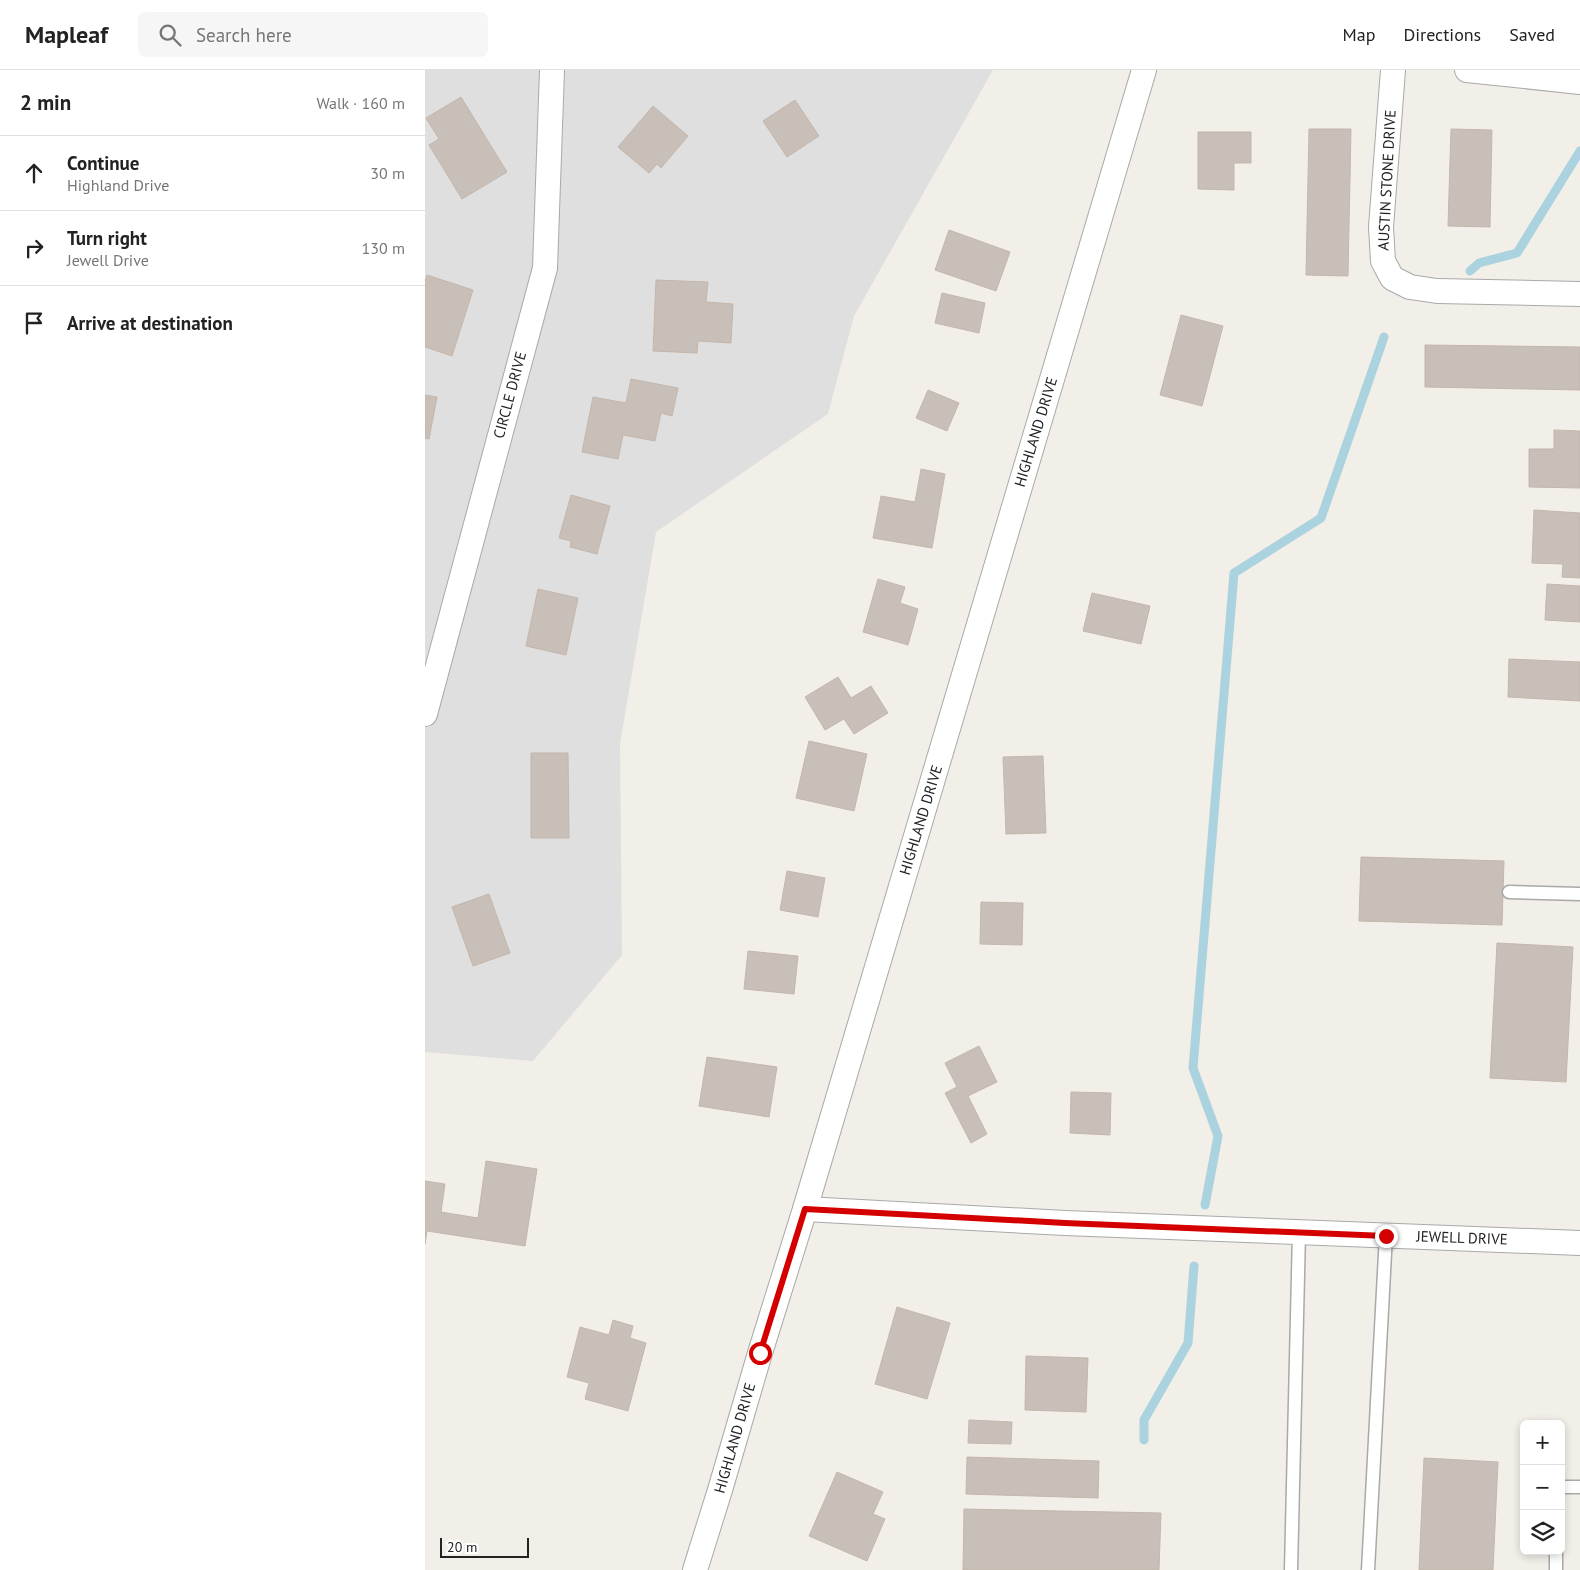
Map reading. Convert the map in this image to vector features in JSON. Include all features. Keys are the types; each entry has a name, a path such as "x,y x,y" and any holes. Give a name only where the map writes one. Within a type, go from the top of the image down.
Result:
{"street":[{"name":"CIRCLE DRIVE","path":"425,714 545,268 552,70"},
{"name":"HIGHLAND DRIVE","path":"695,1570 805,1209 1144,70"},
{"name":"AUSTIN STONE DRIVE","path":"1393,70 1381,227 1383,261 1391,278 1410,287 1437,291 1580,294"},
{"path":"1467,70 1580,82"},
{"name":"JEWELL DRIVE","path":"805,1209 1065,1223 1580,1243"}],"lane":[{"path":"1509,892 1580,894"},
{"path":"1291,1570 1299,1232"},
{"path":"1368,1570 1386,1236"},
{"path":"1565,1487 1580,1487"},
{"path":"1556,1570 1557,1555"}],"shaded area":[{"path":"425,70 993,70 854,316 828,414 656,532 620,744 622,955 533,1061 425,1052"}],"building":[{"path":"461,97 507,172 462,199 429,145 439,139 426,118"},
{"path":"795,100 819,136 787,157 763,121"},
{"path":"653,106 688,136 661,168 657,164 649,173 618,147"},
{"path":"1309,129 1351,129 1348,276 1306,275"},
{"path":"1451,129 1492,130 1490,227 1448,226"},
{"path":"1198,132 1251,132 1251,163 1234,163 1234,190 1198,189"},
{"path":"949,230 1010,252 996,291 935,270"},
{"path":"427,275 473,290 452,356 425,347 425,281"},
{"path":"656,280 708,282 706,302 733,304 731,343 698,341 697,353 653,351"},
{"path":"942,293 985,303 979,333 935,323"},
{"path":"1181,315 1223,326 1202,406 1160,395"},
{"path":"1425,345 1580,347 1580,390 1425,387"},
{"path":"631,379 678,388 672,416 661,413 655,441 623,435 618,459 582,452 593,397 626,403"},
{"path":"928,390 959,403 947,431 916,418"},
{"path":"425,395 437,397 429,439 425,438"},
{"path":"1554,430 1580,431 1580,488 1529,487 1529,449 1554,449"},
{"path":"921,469 945,474 932,548 873,538 881,496 915,502"},
{"path":"571,495 610,506 597,554 570,547 571,541 559,538"},
{"path":"1534,510 1580,513 1580,578 1562,577 1563,564 1532,563"},
{"path":"878,579 905,587 900,603 918,609 908,645 863,632"},
{"path":"1547,584 1580,586 1580,622 1545,620"},
{"path":"538,589 578,598 566,655 526,646"},
{"path":"1092,593 1150,606 1141,644 1083,631"},
{"path":"1509,659 1580,662 1580,701 1508,697"},
{"path":"838,677 851,698 871,686 888,713 854,734 844,719 825,730 805,697"},
{"path":"809,741 867,754 854,811 796,798"},
{"path":"531,753 568,753 569,838 531,838"},
{"path":"1043,756 1046,833 1006,834 1003,757"},
{"path":"1361,857 1504,861 1502,925 1359,921"},
{"path":"787,871 825,878 818,917 780,910"},
{"path":"489,894 510,953 473,966 452,907"},
{"path":"981,902 1023,903 1022,945 980,944"},
{"path":"1497,943 1573,947 1566,1082 1490,1078"},
{"path":"748,951 798,956 794,994 744,989"},
{"path":"979,1046 997,1082 968,1096 987,1134 971,1143 945,1093 957,1087 945,1063"},
{"path":"707,1057 777,1067 769,1117 699,1106"},
{"path":"1071,1092 1111,1093 1110,1135 1070,1133"},
{"path":"486,1161 537,1169 525,1246 427,1231 425,1244 425,1181 445,1184 441,1212 478,1218"},
{"path":"897,1307 950,1323 927,1399 875,1384"},
{"path":"613,1320 633,1326 630,1338 646,1343 628,1411 585,1399 589,1383 567,1377 580,1327 609,1335"},
{"path":"1026,1356 1088,1358 1086,1412 1025,1410"},
{"path":"969,1420 1012,1422 1011,1444 968,1443"},
{"path":"967,1457 1099,1461 1098,1498 966,1494"},
{"path":"1424,1458 1498,1462 1493,1570 1419,1570"},
{"path":"837,1472 883,1492 873,1514 885,1519 867,1561 809,1536"},
{"path":"964,1509 1161,1513 1159,1570 963,1570"}],"waterway":[{"path":"1470,271 1479,263 1517,253 1580,151"},
{"path":"1205,1205 1218,1136 1193,1068 1234,573 1321,518 1384,337"},
{"path":"1144,1440 1144,1420 1188,1343 1194,1266"}],"route":[{"path":"760,1353 805,1209 1065,1223 1386,1236"}]}
